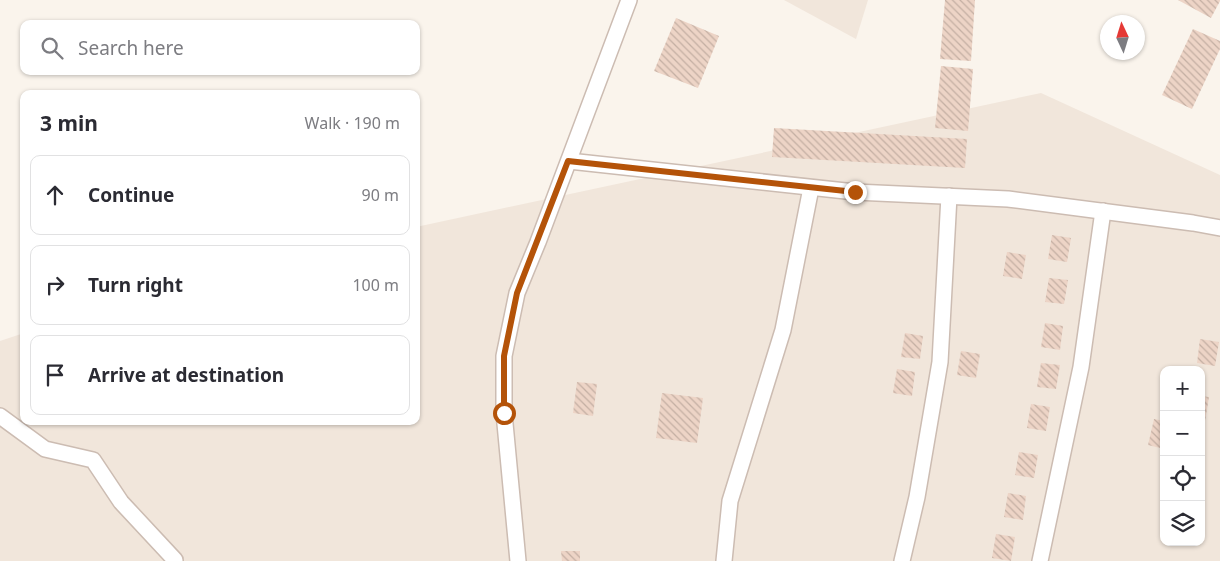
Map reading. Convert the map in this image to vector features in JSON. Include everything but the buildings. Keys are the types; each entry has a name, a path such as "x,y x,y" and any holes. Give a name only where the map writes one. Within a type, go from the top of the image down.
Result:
{"street":[{"path":"518,561 504,413 504,356 517,293 629,0"},
{"path":"568,161 855,192 1008,199 1220,228"},
{"path":"724,561 730,501 783,330 811,188"},
{"path":"902,561 917,497 940,362 949,196"},
{"path":"1040,561 1081,367 1102,211"},
{"path":"0,416 45,449 93,460 121,502 175,561"}],"shaded area":[{"path":"784,0 868,0 856,39"},
{"path":"1041,93 1220,175 1220,561 0,561 0,341 20,334 20,425 420,425 420,226"}],"route":[{"path":"504,413 504,356 517,293 568,161 855,192"}]}
